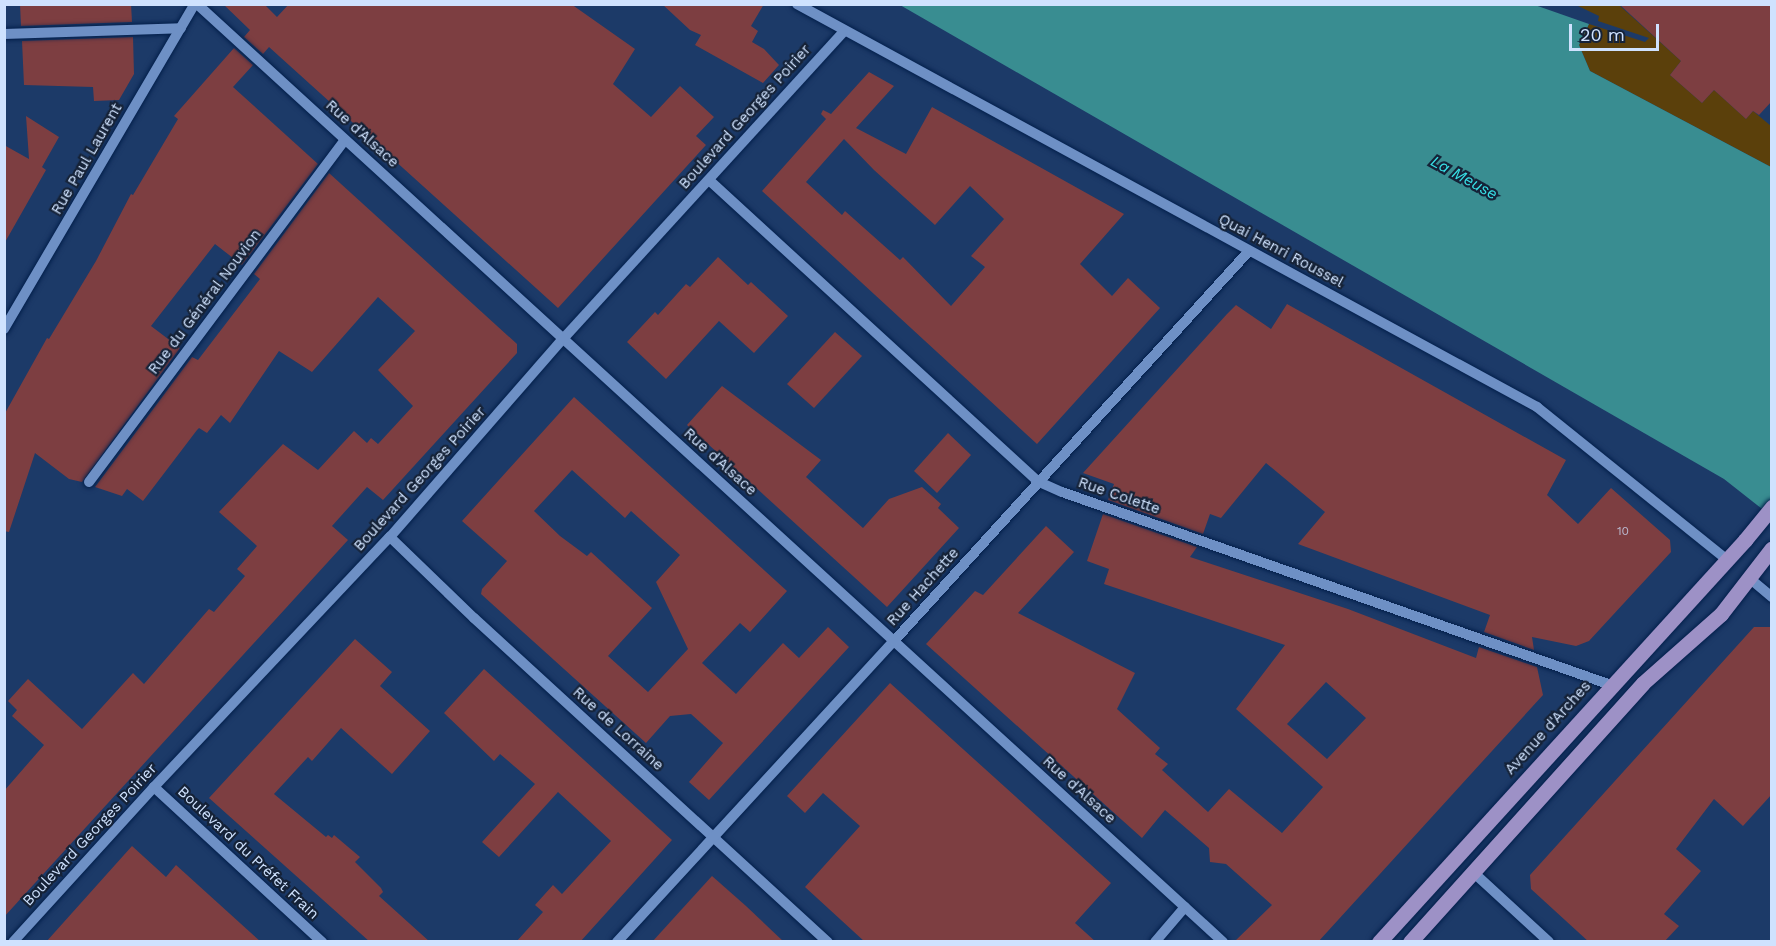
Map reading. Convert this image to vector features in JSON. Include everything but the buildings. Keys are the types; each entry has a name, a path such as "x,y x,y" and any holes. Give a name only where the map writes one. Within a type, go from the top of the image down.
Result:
{"main road":[{"name":"Avenue d'Arches","path":"1379,942 1745,540 1772,507"},
{"path":"1410,942 1643,683 1721,614 1769,551"}],"street":[{"name":"Rue Paul Laurent","path":"4,329 196,4"},
{"name":"Rue d'Alsace","path":"196,4 1223,942"},
{"name":"Quai Henri Roussel","path":"797,4 1537,407 1726,559"},
{"path":"4,34 181,28"},
{"name":"Boulevard Georges Poirier","path":"13,942 154,787 390,537 563,339 844,31"},
{"name":"Rue du Général Nouvion","path":"89,482 345,140"},
{"name":"Rue Colette","path":"709,180 1037,481 1611,685"},
{"name":"Rue Hachette","path":"617,942 1248,251"},
{"name":"Rue de Lorraine","path":"390,537 474,618 715,836 828,942"},
{"path":"1748,577 1772,597"},
{"name":"Boulevard du Préfet Frain","path":"154,787 322,942"},
{"path":"1473,872 1549,942"},
{"path":"1155,942 1185,907"}],"shaded area":[{"path":"1576,5 1619,5 1681,61 1670,75 1702,103 1714,90 1746,119 1753,111 1771,126 1771,167 1590,71 1579,45 1589,24 1645,42 1649,38 1598,21 1599,16"}],"water":[{"name":"La Meuse","path":"1532,4 1589,24 1579,45 1590,71 1771,167 1771,516 1724,479 900,5"}]}
